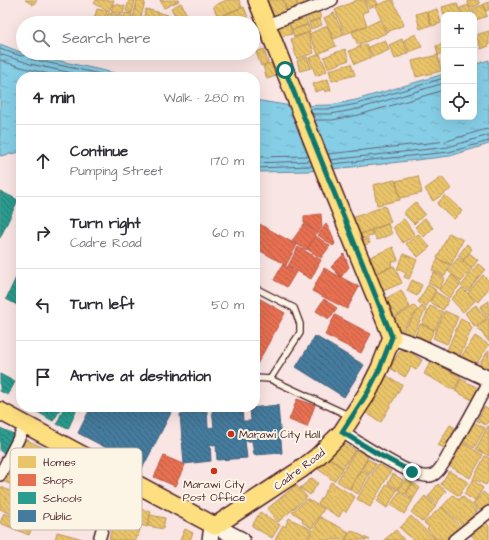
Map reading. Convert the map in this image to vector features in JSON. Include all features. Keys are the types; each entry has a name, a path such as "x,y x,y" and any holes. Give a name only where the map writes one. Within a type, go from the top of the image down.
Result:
{"main road":[{"path":"257,0 392,337 416,345 489,381"},
{"name":"Cadre Road","path":"212,533 317,457 342,432 368,392 380,368 392,337"},
{"path":"0,411 70,448"},
{"path":"142,489 212,533 242,540"}],"street":[{"path":"267,25 332,0"},
{"path":"342,432 378,454 412,472 422,476 431,476 438,471 444,463 489,381"},
{"path":"14,448 26,424"},
{"path":"0,475 10,455"},
{"path":"454,540 489,512"},
{"path":"99,540 102,530"}],"lane":[{"path":"260,291 294,308 300,324 300,333 270,378"},
{"path":"260,378 270,378 352,417"}],"water":[{"path":"0,44 16,50 16,60 55,60 110,72 16,72 16,153 0,156"},
{"path":"489,60 489,144 450,156 309,171 260,172 260,101 291,106 330,105 356,100 441,75 441,120 477,120 477,64"}],"building: Homes":[{"path":"25,0 37,0 33,5"},
{"path":"96,0 114,0 109,11 94,4"},
{"path":"129,0 135,1 132,13 126,11"},
{"path":"137,0 145,2 141,16 133,16"},
{"path":"160,0 178,0 179,1 164,8"},
{"path":"227,0 239,0 242,7 218,16 213,6"},
{"path":"265,0 283,0 287,12 272,18"},
{"path":"283,0 295,0 298,8 288,12"},
{"path":"296,0 313,0 313,2 299,8"},
{"path":"357,0 364,0 368,11 362,13 367,25 345,34 335,10"},
{"path":"365,0 376,0 378,4 369,8"},
{"path":"393,0 404,25 387,32 375,6"},
{"path":"467,0 478,0 480,4 470,8"},
{"path":"489,2 489,10 486,11 483,4"},
{"path":"181,3 188,16 175,16 171,8"},
{"path":"457,3 460,12 443,12 442,7"},
{"path":"113,4 125,6 123,14 111,12"},
{"path":"469,5 471,12 462,12 460,8"},
{"path":"483,5 487,16 477,20 477,12 473,12 472,9"},
{"path":"244,7 247,16 224,16"},
{"path":"97,9 107,11 106,16 95,16"},
{"path":"146,9 168,15 168,16 144,16"},
{"path":"437,9 441,23 432,26 427,12"},
{"path":"318,10 321,18 309,22 306,14"},
{"path":"426,11 431,25 420,29 416,14"},
{"path":"108,13 123,16 108,16"},
{"path":"125,13 132,14 132,16 124,16"},
{"path":"334,13 344,35 334,39 324,18"},
{"path":"304,15 308,24 292,30 288,20"},
{"path":"320,19 322,25 311,29 309,23"},
{"path":"288,20 292,34 280,37 276,24"},
{"path":"380,20 386,33 358,45 352,32"},
{"path":"308,25 310,32 294,37 292,30"},
{"path":"327,26 336,46 318,54 309,34"},
{"path":"489,31 489,46 481,49 477,35"},
{"path":"308,33 314,53 297,59 291,39"},
{"path":"416,34 422,47 409,52 404,40"},
{"path":"402,39 408,53 395,59 389,45"},
{"path":"385,40 389,50 373,57 368,47"},
{"path":"366,44 371,57 355,64 349,51"},
{"path":"441,45 441,54 438,55 436,46"},
{"path":"264,49 268,63 261,66 259,60 260,50"},
{"path":"345,49 349,60 328,68 324,57"},
{"path":"320,54 327,71 316,76 309,58"},
{"path":"438,55 441,71 416,77 412,61"},
{"path":"307,57 311,68 300,71 297,61"},
{"path":"271,63 276,76 267,79 263,66"},
{"path":"351,64 355,75 332,81 329,70"},
{"path":"328,79 331,90 325,92 324,89 315,92 313,84"},
{"path":"418,176 422,193 400,198 396,181"},
{"path":"442,177 451,189 433,201 425,189"},
{"path":"395,180 400,200 377,205 373,185"},
{"path":"445,195 462,211 454,219 437,204"},
{"path":"415,202 425,214 414,224 403,213"},
{"path":"385,206 391,222 358,235 352,218"},
{"path":"425,218 433,228 424,237 415,227"},
{"path":"404,219 415,235 403,243 393,227"},
{"path":"388,224 392,234 377,240 372,230"},
{"path":"371,230 373,235 359,241 357,236"},
{"path":"449,233 463,240 451,265 437,258"},
{"path":"418,234 430,247 418,257 406,244"},
{"path":"368,239 370,243 362,246 360,242"},
{"path":"467,244 472,249 463,260 458,256"},
{"path":"393,247 398,260 391,263 392,266 374,274 368,258"},
{"path":"469,253 478,260 472,268 463,261"},
{"path":"404,254 417,260 409,279 404,277 406,273 397,269"},
{"path":"458,258 472,269 461,282 448,271"},
{"path":"438,259 450,265 445,276 432,270"},
{"path":"478,264 485,269 468,291 461,286"},
{"path":"394,266 402,283 383,291 375,274"},
{"path":"434,272 445,278 439,289 428,283"},
{"path":"452,275 461,284 449,298 439,290"},
{"path":"483,275 489,281 489,288 478,302 468,293"},
{"path":"412,280 422,285 417,296 407,291"},
{"path":"428,285 436,290 426,307 418,302"},
{"path":"462,288 475,301 463,312 451,299"},
{"path":"401,290 410,307 393,318 383,300"},
{"path":"436,292 449,300 443,310 430,302"},
{"path":"489,301 489,316 487,318 480,307"},
{"path":"476,305 486,319 475,327 465,313"},
{"path":"414,306 418,310 400,332 390,321"},
{"path":"422,306 426,309 412,336 402,332"},
{"path":"430,306 443,312 435,330 422,324"},
{"path":"445,311 458,317 447,344 433,338"},
{"path":"461,318 468,322 472,328 460,356 447,350"},
{"path":"489,318 489,342 477,327"},
{"path":"420,324 434,330 429,341 415,335"},
{"path":"475,336 489,345 475,366 461,357"},
{"path":"402,347 422,360 416,370 411,367 405,377 390,368"},
{"path":"489,350 489,369 487,372 478,366"},
{"path":"431,361 461,377 454,390 424,374"},
{"path":"384,374 402,385 381,422 363,411"},
{"path":"461,379 480,389 474,401 455,391"},
{"path":"484,407 489,410 489,420 486,425 477,421"},
{"path":"471,421 485,428 474,448 461,441"},
{"path":"450,425 459,430 448,450 438,445"},
{"path":"489,426 489,456 476,449"},
{"path":"23,438 44,448 18,448"},
{"path":"343,443 355,450 343,468 329,458"},
{"path":"462,443 483,455 470,478 449,466"},
{"path":"356,450 368,457 349,489 337,481"},
{"path":"485,456 489,458 489,479 486,485 473,479"},
{"path":"327,457 343,469 334,481 318,469"},
{"path":"368,459 376,464 370,474 362,469"},
{"path":"378,464 391,471 370,507 357,499"},
{"path":"9,467 10,468 10,475 6,473"},
{"path":"361,470 369,475 358,494 350,489"},
{"path":"449,471 468,482 459,496 441,484"},
{"path":"4,473 10,476 10,484 1,480"},
{"path":"393,474 403,480 398,489 388,483"},
{"path":"312,478 318,483 310,495 300,488"},
{"path":"406,479 412,483 405,494 398,490"},
{"path":"473,480 483,488 475,501 464,494"},
{"path":"331,482 355,497 346,512 343,510 339,517 318,504"},
{"path":"413,483 420,488 413,499 406,494"},
{"path":"387,484 397,490 387,508 377,501"},
{"path":"438,484 446,491 436,504 428,497"},
{"path":"296,485 307,497 278,522 267,509"},
{"path":"1,487 10,491 10,514 0,509"},
{"path":"399,492 413,500 404,514 391,505"},
{"path":"483,492 489,497 489,509 485,514 473,504"},
{"path":"453,495 459,500 462,496 478,510 463,526 442,507"},
{"path":"425,496 436,506 423,522 411,512"},
{"path":"307,499 324,509 312,528 302,522 303,519 292,512"},
{"path":"441,507 461,527 448,540 442,540 439,538 437,540 427,529 429,527 424,523"},
{"path":"142,510 151,512 147,527 142,525"},
{"path":"260,512 280,525 272,538 252,526"},
{"path":"4,513 10,515 10,527 0,523"},
{"path":"150,515 165,518 163,529 148,526"},
{"path":"411,516 436,540 413,540 400,528"},
{"path":"320,517 349,532 345,540 308,540"},
{"path":"289,518 312,530 306,540 275,540 283,525 285,527"},
{"path":"485,521 489,526 489,540 476,540 471,535"},
{"path":"185,529 193,533 190,540 180,540"},
{"path":"17,530 31,530 29,535"},
{"path":"111,530 140,530 138,537 136,536 135,540 109,540"},
{"path":"351,530 370,540 346,540"},
{"path":"396,530 404,540 384,540"},
{"path":"57,532 87,540 55,540"}],"building: Shops":[{"path":"321,214 322,227 318,233 304,223 304,216"},
{"path":"260,224 297,245 286,265 260,251"},
{"path":"304,224 317,233 306,250 292,241"},
{"path":"326,224 331,232 335,244 333,246 318,235"},
{"path":"316,236 330,246 321,258 307,249"},
{"path":"298,247 321,260 311,279 288,266"},
{"path":"344,254 349,267 341,277 331,267"},
{"path":"283,264 296,272 287,287 274,280"},
{"path":"324,268 359,287 347,309 312,291"},
{"path":"260,299 285,313 260,359"},
{"path":"324,299 337,308 329,319 316,311"},
{"path":"335,315 371,334 361,353 325,335"},
{"path":"297,399 315,405 307,427 289,420"},
{"path":"164,456 185,465 175,486 154,477"}],"building: Schools":[{"path":"0,191 16,199 16,204 0,238"},
{"path":"16,278 16,304 6,299"},
{"path":"0,374 15,382 8,395 0,391"},
{"path":"38,412 59,412 53,421"},
{"path":"62,412 76,412 68,429 57,424"},
{"path":"0,428 16,435 7,454 0,451"}],"building: Public":[{"path":"315,336 364,365 344,397 296,367"},
{"name":"Marawi City Hall","path":"278,405 282,453 254,455 252,441 245,441 247,458 217,460 216,445 210,445 211,461 184,464 180,414 207,412 208,428 214,427 212,412 242,412 243,421 251,421 250,412 260,412 260,407"},
{"path":"88,412 171,412 143,467 142,448 107,448 78,433"}],"place":[{"name":"Marawi City Hall","path":"231,434"},
{"name":"Marawi City Post Office","path":"214,471"}],"route":[{"path":"285,70 392,337 380,368 368,392 342,432 378,454 412,472"}]}
